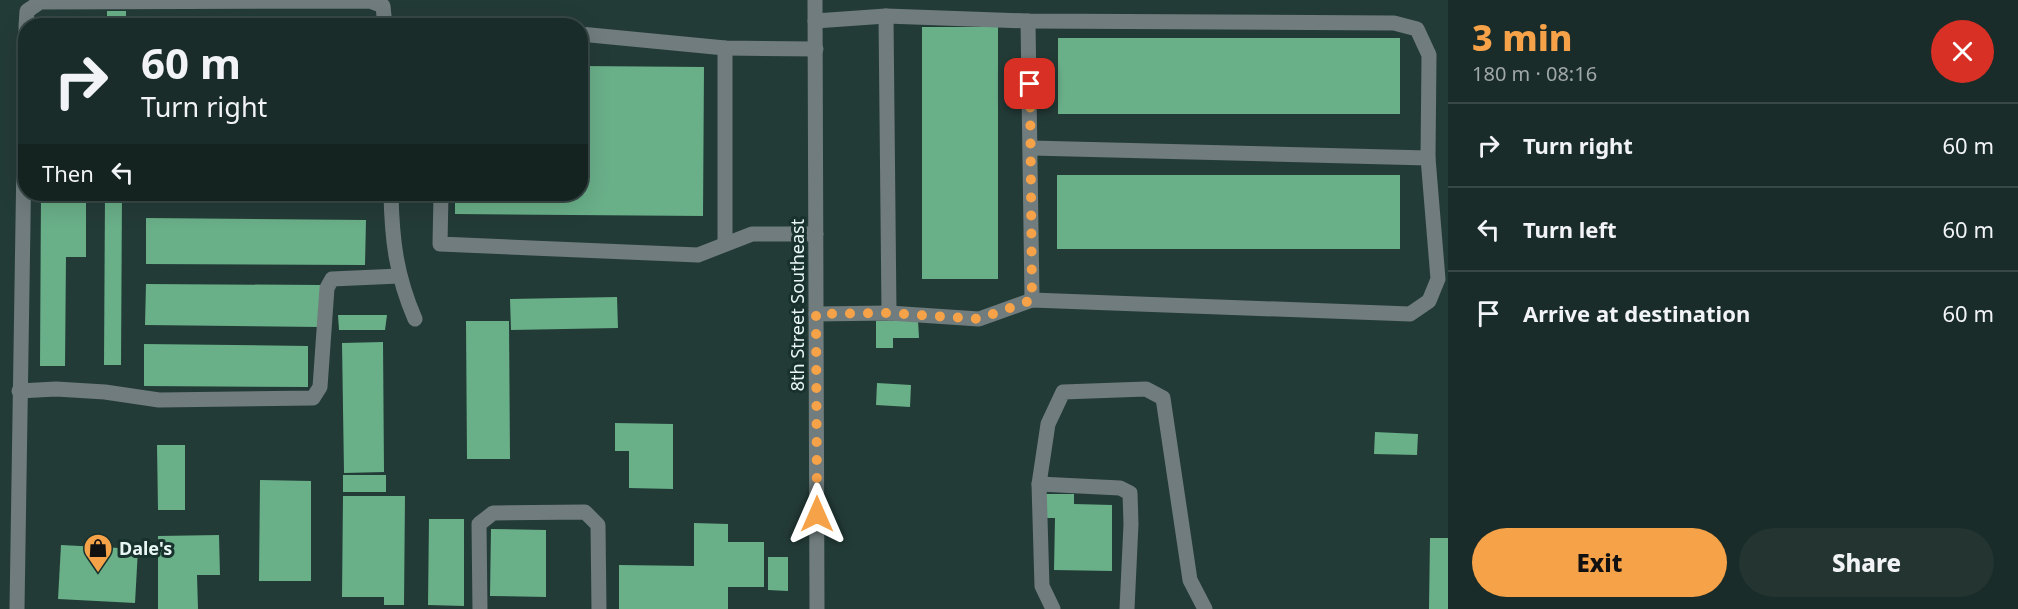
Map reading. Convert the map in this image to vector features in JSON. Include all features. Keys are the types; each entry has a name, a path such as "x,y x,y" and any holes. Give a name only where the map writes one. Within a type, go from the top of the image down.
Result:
{"street":[{"path":"27,18 27,11 40,2 370,0 383,6 384,18"},
{"name":"8th Street Southeast","path":"815,0 817,609"},
{"path":"886,16 889,313"},
{"path":"815,21 886,16 1028,21 1394,23 1417,30 1429,55 1428,158 1438,279 1429,301 1410,314 1032,300 979,319 889,313 816,314"},
{"path":"1028,21 1032,300"},
{"path":"588,35 725,48 816,49"},
{"path":"725,48 725,244"},
{"path":"1031,148 1428,158"},
{"path":"17,609 23,201"},
{"path":"391,201 392,229 399,276 415,319"},
{"path":"441,201 440,244 698,255 752,234 816,234"},
{"path":"20,391 56,389 105,392 159,400 313,398 320,387 327,288 332,279 399,276"},
{"path":"1053,609 1042,586 1039,484 1048,424 1063,392 1146,388 1164,398 1190,580 1205,609"},
{"path":"1039,484 1120,488 1130,493 1131,524 1127,609"},
{"path":"480,609 479,524 493,513 585,513 598,525 599,609"}],"building":[{"path":"107,11 126,11 126,18 107,18"},
{"path":"149,17 370,18 149,18"},
{"path":"922,27 998,27 998,279 922,279"},
{"path":"1058,38 1400,38 1400,114 1058,114"},
{"path":"588,66 704,67 703,216 455,214 455,201 588,201"},
{"path":"1057,175 1400,175 1400,249 1057,249"},
{"path":"41,201 86,201 86,257 66,257 65,366 40,366"},
{"path":"105,201 122,201 121,365 104,365"},
{"path":"146,218 366,220 365,265 146,264"},
{"path":"146,284 320,285 320,327 145,325"},
{"path":"617,297 618,328 511,330 510,299"},
{"path":"338,315 387,315 385,330 339,330"},
{"path":"918,320 919,338 893,338 893,348 876,348 876,321"},
{"path":"466,321 509,321 510,459 467,459"},
{"path":"383,342 384,472 344,473 342,343"},
{"path":"144,344 308,346 308,387 144,386"},
{"path":"877,383 911,385 910,407 876,405"},
{"path":"615,423 673,424 673,489 629,488 629,451 615,451"},
{"path":"1375,432 1418,434 1417,455 1374,454"},
{"path":"157,445 185,445 185,510 158,510"},
{"path":"343,475 386,475 386,492 343,492"},
{"path":"260,480 311,481 311,581 259,581"},
{"path":"1046,494 1074,494 1074,504 1112,505 1112,571 1054,570 1055,518 1045,518"},
{"path":"343,496 405,496 404,605 384,605 384,597 342,597"},
{"path":"429,519 464,519 464,606 428,605"},
{"path":"694,523 728,524 728,542 764,542 764,587 728,587 728,609 619,609 619,565 694,566"},
{"path":"491,529 546,530 546,597 490,596"},
{"path":"219,535 220,575 197,575 198,609 158,609 158,536"},
{"path":"1430,538 1448,538 1448,609 1429,609"},
{"name":"Dale's","path":"61,545 138,549 135,603 58,599"},
{"path":"768,557 788,557 788,591 768,590"}],"place":[{"name":"Dale's","path":"98,574"}],"route":[{"path":"817,514 816,314 889,313 979,319 1032,300 1030,84"}]}
